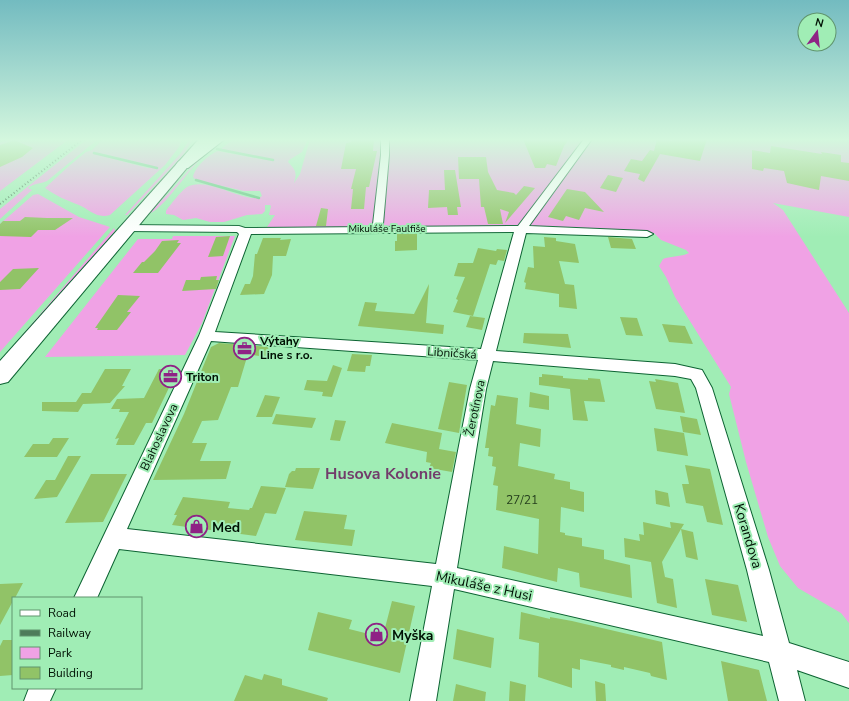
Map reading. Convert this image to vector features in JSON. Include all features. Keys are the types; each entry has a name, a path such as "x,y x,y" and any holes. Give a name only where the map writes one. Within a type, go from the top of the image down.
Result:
{"main road":[{"path":"0,376 177,172"}],"street":[{"path":"375,229 378,224 383,172"},
{"name":"Žerotínova","path":"423,701 478,389 521,229 564,172"},
{"name":"Mikuláše Faulfiše","path":"128,228 239,229 243,231 521,229 647,234"},
{"name":"Blahoslavova","path":"84,597 206,336 245,234 243,231"},
{"name":"Libničská","path":"206,336 488,355 675,370 696,374"},
{"name":"Korandova","path":"696,374 704,388 758,570 792,701"},
{"name":"Mikuláše z Husi","path":"112,538 445,576 779,652 849,675"},
{"path":"37,701 43,689"}],"green space":[{"path":"0,172 26,172 0,191"},
{"path":"46,172 58,172 47,181 28,188 32,190 0,219 0,209"},
{"path":"63,172 158,172 110,215 105,216 97,215 83,207 57,196 45,188"},
{"path":"164,172 167,172 127,215 125,215"},
{"path":"188,172 189,172 166,200 153,212 148,214"},
{"path":"195,172 295,172 294,183 301,172 849,172 849,217 773,203 783,210 849,313 849,623 841,613 798,588 780,566 768,537 746,462 729,394 731,387 675,297 659,266 663,259 689,253 686,250 661,240 654,233 267,227 275,215 269,215 270,205 265,205 265,211 262,214 247,215 224,222 210,222 196,218 183,220 174,215 166,214 168,208 182,191 187,187 196,184 216,187 247,197 256,198 262,196 260,191 244,191 196,180 193,177"},
{"path":"38,194 79,217 110,227 0,352 0,224 33,195"},
{"path":"114,228 115,231 49,308 0,361"},
{"path":"173,236 235,236 202,323 185,355 45,357 138,239 172,239"}],"building":[{"path":"355,172 372,172 369,187 366,187 364,209 351,209 353,189 351,189"},
{"path":"444,172 455,172 461,207 457,207 458,215 448,215 447,207 428,208 429,190 445,190"},
{"path":"459,172 488,172 497,190 514,193 516,195 524,186 535,188 505,223 509,212 500,209 503,224 488,224 484,207 481,207 479,179 459,179"},
{"path":"628,172 650,172 644,182 638,179 640,174"},
{"path":"784,172 849,172 849,181 821,176 819,190 787,183"},
{"path":"608,175 623,178 616,192 600,188"},
{"path":"567,189 585,192 604,212 585,208 579,220 566,216 563,221 548,217"},
{"path":"321,208 328,209 326,226 316,226"},
{"path":"25,217 73,218 55,230 38,230 31,237 0,236 0,224 3,221 20,221"},
{"path":"397,234 417,234 417,250 395,251"},
{"path":"230,236 223,256 208,257 216,237"},
{"path":"544,237 556,238 556,241 575,244 579,263 559,261 565,284 574,285 577,309 559,307 559,294 525,289 526,283 524,282 528,267 534,268 533,246 545,247"},
{"path":"608,237 632,239 636,249 611,248"},
{"path":"263,238 281,238 280,240 291,239 286,256 273,256 272,275 264,294 240,295 245,284 250,284 253,276 255,254 257,254"},
{"path":"179,240 177,243 181,243 158,273 133,273 142,262 144,262 155,251 162,241"},
{"path":"478,248 496,251 497,249 507,250 504,261 498,260 496,265 490,264 473,316 453,312 458,300 456,299 465,277 454,276 458,263 473,263"},
{"path":"39,268 20,289 0,290 0,282 13,269"},
{"path":"217,276 216,280 219,280 216,289 182,291 186,280 200,280 201,277"},
{"path":"429,284 426,323 444,325 443,334 358,326 365,302 377,303 375,311 414,314"},
{"path":"118,295 140,296 127,312 131,312 117,330 97,330 98,328 95,328"},
{"path":"470,316 485,318 482,330 466,327"},
{"path":"620,317 637,318 643,336 626,335"},
{"path":"662,324 685,326 693,344 669,342"},
{"path":"524,333 568,334 571,348 523,343"},
{"path":"219,343 271,347 266,357 252,355 251,358 247,357 238,387 231,387 218,420 202,421 192,443 207,443 200,461 231,461 226,479 153,480 184,414 211,347"},
{"path":"352,354 372,355 370,366 366,366 365,372 347,371"},
{"path":"333,365 342,368 332,397 322,396 323,392 304,390 307,380 327,381"},
{"path":"105,369 131,369 122,386 125,386 110,403 83,404 78,412 42,411 42,402 76,402 82,393 91,393"},
{"path":"159,369 178,369 152,423 146,423 134,445 116,445 119,438 115,439 129,412 119,412 120,409 111,409 117,399 144,398"},
{"path":"542,374 563,376 563,378 588,380 588,378 600,379 605,402 584,401 588,421 573,420 570,389 539,385 539,377 542,377"},
{"path":"655,379 678,383 685,413 656,409 649,381 656,382"},
{"path":"449,382 467,385 459,433 438,429"},
{"path":"530,392 549,396 549,410 529,407"},
{"path":"265,395 280,397 272,417 256,417"},
{"path":"497,395 518,398 516,424 541,429 540,447 520,443 518,466 555,474 554,479 570,482 570,489 584,492 584,512 561,507 560,532 565,533 565,535 582,538 582,546 604,550 604,559 630,565 632,598 580,587 579,573 558,568 557,582 502,568 504,546 538,554 539,519 496,510 498,486 493,485 496,467 492,466 493,457 488,456 489,448 485,448 491,405 495,406"},
{"path":"276,414 316,418 312,428 272,424"},
{"path":"680,416 697,419 701,435 683,432"},
{"path":"335,420 346,421 340,441 330,440"},
{"path":"392,423 442,433 439,449 456,452 452,472 429,468 431,463 426,462 427,452 385,443"},
{"path":"654,428 684,433 688,456 657,451"},
{"path":"53,438 69,438 57,457 24,457 33,444 49,444"},
{"path":"68,456 81,456 57,497 34,499 46,480 55,480"},
{"path":"685,465 710,469 723,525 707,522 703,506 686,503 682,484 689,484"},
{"path":"296,468 320,468 313,489 285,487 289,474 292,471 295,471"},
{"path":"91,474 127,474 103,522 65,523"},
{"path":"261,486 286,488 276,514 265,513 256,536 172,525 177,515 174,515 183,497 230,502 228,508 249,510 252,508"},
{"path":"655,490 668,493 670,507 656,504"},
{"path":"304,511 347,515 344,529 355,530 352,546 295,540"},
{"path":"643,522 671,528 670,522 684,524 662,562 665,577 673,579 677,608 657,603 651,562 625,557 624,538 640,541 639,534 644,535"},
{"path":"681,529 693,532 698,560 686,557"},
{"path":"705,579 738,585 747,622 712,615"},
{"path":"23,583 16,597 12,597 12,603 0,625 0,584"},
{"path":"392,601 415,606 400,673 308,650 318,612 352,620 349,629 377,636 385,628"},
{"path":"521,612 550,619 550,617 572,621 662,642 667,680 651,676 650,673 624,667 624,670 611,667 611,665 580,659 580,670 572,668 572,688 538,677 539,643 519,639"},
{"path":"457,629 494,638 491,668 453,659"},
{"path":"3,640 12,640 12,675 0,676 0,646"},
{"path":"721,661 759,670 767,701 728,701"},
{"path":"264,674 282,679 282,685 328,698 327,701 234,701 245,675 262,680"},
{"path":"510,681 526,685 525,701 509,701"},
{"path":"595,681 605,684 606,701 596,701"},
{"path":"456,684 486,692 485,701 453,701"}],"waterway":[{"path":"196,180 259,198"}],"railway":[{"path":"0,204 41,172"}],"place":[{"name":"Výtahy Line s r.o.","path":"245,348"},
{"name":"Triton","path":"170,377"},
{"name":"Med","path":"197,527"},
{"name":"Myška","path":"376,635"}],"district":[{"name":"Husova Kolonie","path":"383,474"}]}
